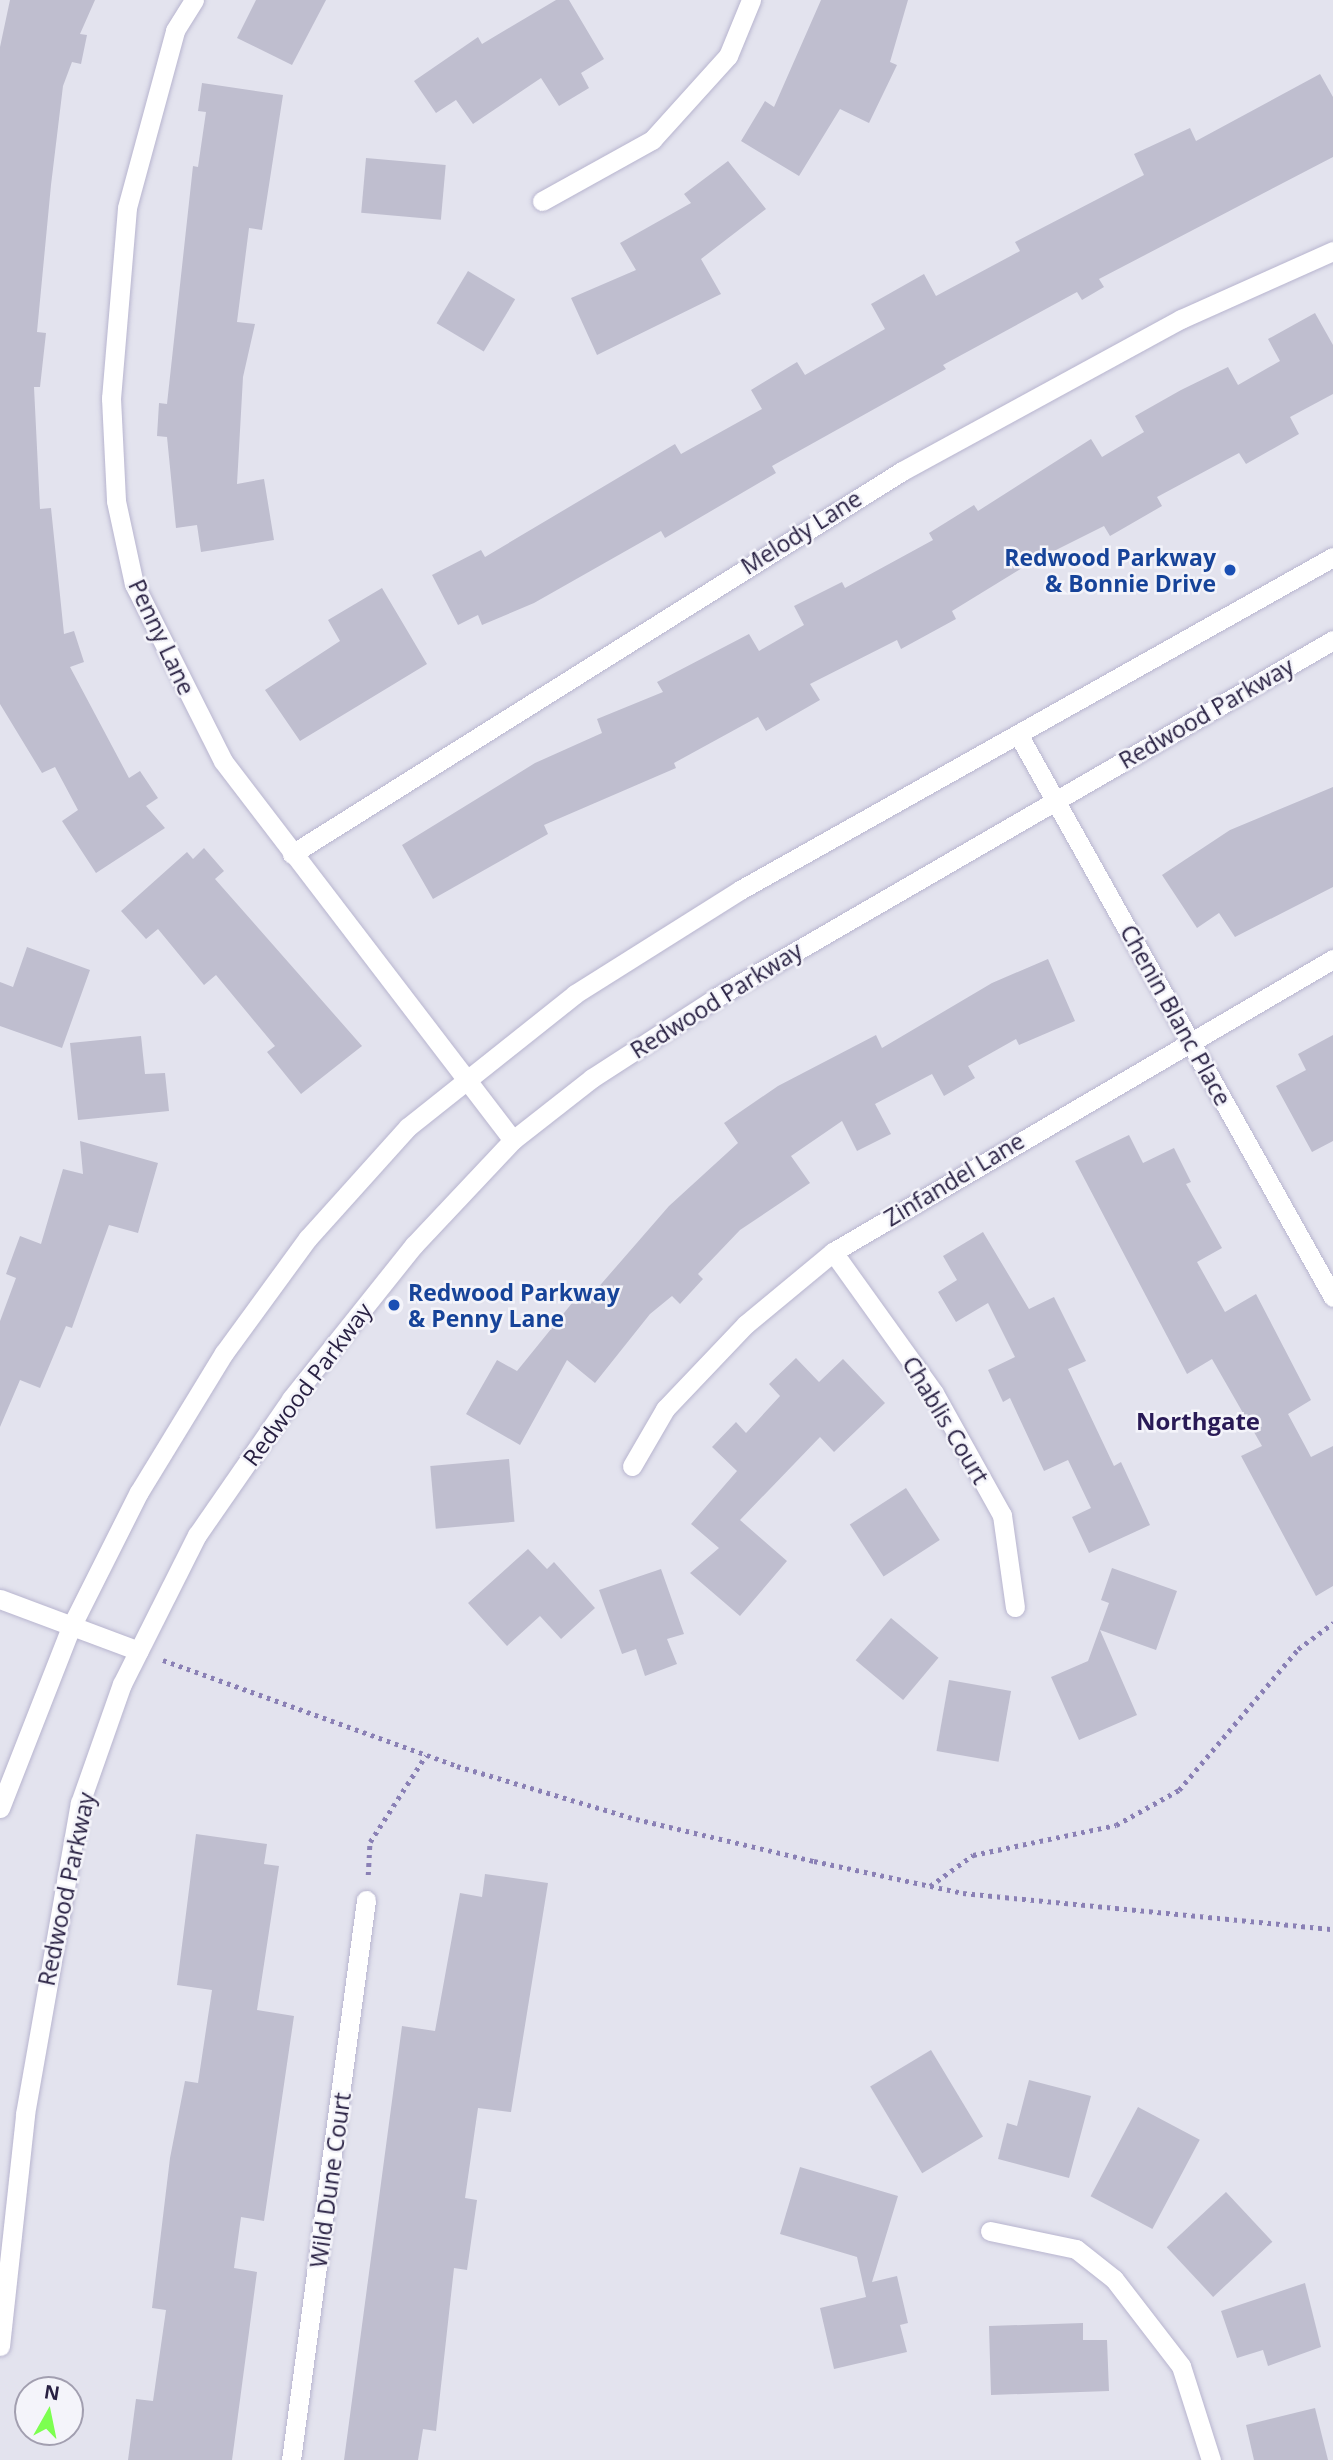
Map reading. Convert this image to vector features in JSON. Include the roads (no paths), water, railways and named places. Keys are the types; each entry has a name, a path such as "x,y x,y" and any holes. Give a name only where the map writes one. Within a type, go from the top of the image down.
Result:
{"street":[{"name":"Penny Lane","path":"194,0 175,31 127,208 111,398 116,502 134,584 223,761 465,1081 513,1140"},
{"path":"542,201 652,140 728,56 751,0"},
{"name":"Melody Lane","path":"292,854 902,471 1181,318 1333,251"},
{"path":"0,1808 71,1627 139,1492 232,1343 308,1238 408,1128 598,979 740,890 1333,557"},
{"name":"Redwood Parkway","path":"0,2346 25,2114 54,1930 80,1803 139,1651 197,1535 291,1399 414,1245 513,1140 592,1078 717,997 1333,640"},
{"name":"Chenin Blanc Place","path":"1017,734 1192,1041 1333,1297"},
{"name":"Zinfandel Lane","path":"632,1466 665,1409 746,1324 833,1252 1333,959"},
{"name":"Chablis Court","path":"833,1252 934,1393 1002,1515 1015,1607"},
{"path":"0,1599 139,1651"},
{"name":"Wild Dune Court","path":"291,2460 366,1900"},
{"path":"990,2231 1076,2249 1114,2279 1181,2366 1211,2460"}],"place":[{"name":"Redwood Parkway & Bonnie Drive","path":"1230,570"},
{"name":"Redwood Parkway & Penny Lane","path":"394,1305"}],"district":[{"name":"Northgate","path":"1198,1421"}]}
